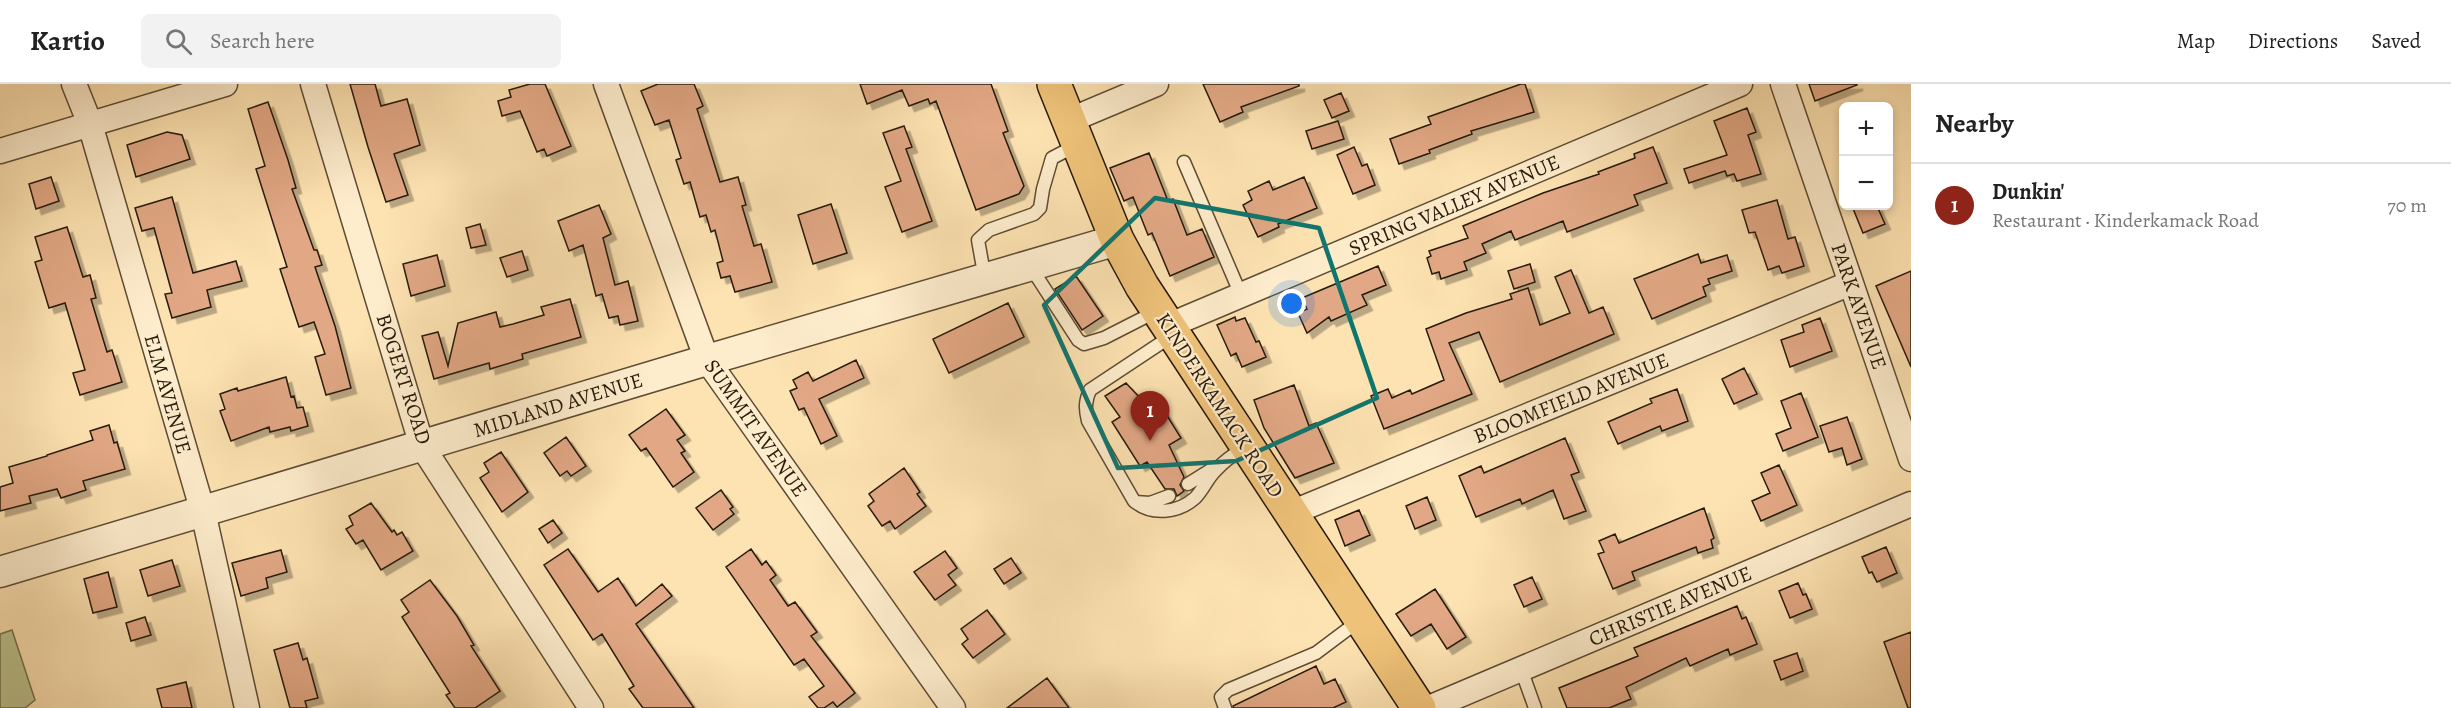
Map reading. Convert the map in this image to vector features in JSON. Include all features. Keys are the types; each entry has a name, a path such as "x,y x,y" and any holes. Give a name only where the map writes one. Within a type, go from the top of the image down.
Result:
{"main road":[{"name":"KINDERKAMACK ROAD","path":"1054,84 1117,240 1167,323 1235,454 1291,513 1419,708"}],"street":[{"name":"ELM AVENUE","path":"74,84 90,124 203,512 247,708"},
{"path":"0,151 225,84"},
{"name":"BOGERT ROAD","path":"313,84 422,446 591,708"},
{"name":"SUMMIT AVENUE","path":"606,84 707,360 953,708"},
{"path":"1073,133 1156,84"},
{"name":"SPRING VALLEY AVENUE","path":"1167,323 1241,295 1740,84"},
{"name":"PARK AVENUE","path":"1783,84 1911,459"},
{"name":"MIDLAND AVENUE","path":"0,572 1117,240"},
{"name":"BLOOMFIELD AVENUE","path":"1291,513 1851,283"},
{"name":"CHRISTIE AVENUE","path":"1429,708 1911,504"}],"lane":[{"path":"985,279 978,240 989,230 1034,214 1040,208 1042,189 1052,158 1073,133"},
{"path":"1184,162 1241,295"},
{"path":"1030,266 1078,340 1084,344 1167,323"},
{"path":"1167,323 1090,390 1085,408 1091,428 1134,501 1142,508 1152,511 1178,508 1196,496 1235,454"},
{"path":"1188,484 1235,454"},
{"path":"1134,501 1150,502 1169,496"},
{"path":"1226,708 1221,697 1228,690 1316,653 1361,620"},
{"path":"1521,669 1535,708"}],"highlighted area":[{"path":"1155,198 1319,228 1377,398 1236,461 1118,468 1044,305"}],"green space":[{"path":"12,630 35,700 25,708 0,708 0,634"}],"building":[{"path":"350,84 375,84 381,106 407,99 420,145 394,154 408,195 386,202"},
{"path":"530,84 545,84 571,146 547,156 544,149 537,152 520,111 502,116 498,101 511,97 509,90"},
{"path":"658,84 694,84 703,106 697,109 720,182 738,177 746,205 742,206 754,246 761,244 772,282 735,292 730,276 721,278 717,263 723,261 715,230 711,232 706,215 700,217 690,182 684,184 676,160 681,158 669,120 655,125 641,91"},
{"path":"860,84 991,84 1008,131 1003,133 1024,186 1019,194 976,210 936,101 930,104 928,99 909,106 902,90 867,104"},
{"path":"1203,84 1299,84 1299,86 1241,107 1243,112 1220,122"},
{"path":"1525,84 1534,112 1471,131 1472,134 1399,164 1390,139 1431,124 1428,117"},
{"path":"1809,84 1857,84 1857,85 1815,101"},
{"path":"1341,93 1349,111 1332,118 1324,100"},
{"path":"268,102 296,188 292,189 314,250 317,250 322,265 315,267 335,326 351,388 326,395 315,357 325,354 314,322 299,327 280,269 287,267 256,169 265,166 248,109"},
{"path":"1747,108 1756,132 1748,135 1761,174 1737,181 1734,174 1727,176 1725,171 1689,183 1684,169 1727,155 1714,121"},
{"path":"1338,121 1344,139 1312,149 1306,131"},
{"path":"904,126 912,147 906,149 932,221 902,232 885,187 901,181 883,133"},
{"path":"167,132 182,135 190,159 136,177 127,145"},
{"path":"1354,147 1362,166 1367,164 1375,185 1353,194 1337,155"},
{"path":"1653,147 1667,183 1634,195 1638,205 1567,232 1563,221 1515,240 1511,231 1482,244 1486,253 1464,262 1467,270 1441,279 1439,272 1432,274 1427,258 1431,256 1429,251 1468,238 1463,226 1543,193 1599,174 1598,172 1635,158 1634,154"},
{"path":"1149,153 1168,201 1173,199 1187,235 1202,229 1214,257 1170,276 1152,233 1148,235 1133,197 1124,201 1110,168"},
{"path":"51,177 59,201 36,209 29,184"},
{"path":"1304,177 1317,208 1278,224 1279,227 1258,237 1243,205 1252,200 1248,191 1269,181 1273,190"},
{"path":"172,197 193,273 236,261 242,281 207,290 211,307 172,318 165,294 172,293 154,228 142,231 135,208"},
{"path":"1777,200 1788,239 1795,237 1804,266 1782,273 1779,266 1768,270 1755,232 1749,233 1742,210"},
{"path":"831,204 847,253 813,264 798,215"},
{"path":"599,205 611,234 603,238 615,285 628,281 638,321 620,325 618,316 609,318 602,294 596,296 583,245 569,251 558,221"},
{"path":"1854,210 1879,210 1885,224 1863,233"},
{"path":"480,224 486,245 471,248 466,228"},
{"path":"67,227 83,277 90,275 96,298 91,299 107,352 112,350 122,382 80,395 73,373 85,370 65,303 49,308 35,262 42,260 35,237"},
{"path":"522,251 528,270 507,277 500,258"},
{"path":"1698,254 1701,263 1727,255 1732,271 1708,279 1710,284 1703,287 1706,296 1652,319 1634,279"},
{"path":"437,255 445,286 411,296 403,264"},
{"path":"1530,264 1535,282 1514,289 1508,271"},
{"path":"1378,266 1386,285 1362,295 1367,305 1331,321 1329,317 1307,333 1298,313 1307,309 1302,298"},
{"path":"1571,270 1589,313 1603,307 1614,334 1500,382 1479,332 1449,343 1472,394 1384,429 1371,396 1388,389 1392,398 1410,390 1412,394 1444,380 1426,329 1466,313 1512,299 1510,294 1528,288 1540,325 1570,313 1555,277"},
{"path":"1911,271 1911,367 1876,286"},
{"path":"1076,276 1103,316 1082,330 1055,289"},
{"path":"570,299 581,337 522,354 523,359 490,369 489,363 434,379 422,336 438,332 448,366 458,323 496,312 500,327 544,315 541,307"},
{"path":"1008,303 1024,337 949,373 933,339"},
{"path":"1235,317 1236,321 1245,318 1266,357 1242,367 1236,353 1231,356 1217,325"},
{"path":"1820,318 1832,351 1790,367 1781,340 1804,332 1802,325"},
{"path":"856,360 864,378 819,399 837,436 821,444 804,408 799,410 790,391 797,388 793,380 808,372 813,381"},
{"path":"1744,368 1757,394 1734,404 1722,379"},
{"path":"286,377 291,397 294,396 297,408 303,407 308,426 291,431 290,427 270,432 269,427 231,441 220,411 225,409 220,394"},
{"path":"1126,383 1142,400 1153,393 1181,438 1169,445 1184,477 1180,485 1184,491 1177,496 1174,489 1165,489 1147,462 1140,466 1112,422 1120,417 1105,396"},
{"path":"1294,385 1309,426 1316,423 1334,463 1295,478 1264,428 1254,400"},
{"path":"1677,389 1688,421 1662,431 1660,426 1618,444 1608,422 1652,403 1650,399"},
{"path":"1801,393 1818,437 1783,451 1776,434 1791,428 1781,401"},
{"path":"666,409 685,435 677,440 685,451 681,453 694,472 673,487 646,448 641,451 629,435"},
{"path":"1847,417 1862,459 1847,465 1842,448 1829,452 1820,426"},
{"path":"109,425 125,469 83,481 86,490 61,498 57,489 29,496 31,503 0,511 0,487 13,483 9,467 93,440 90,431"},
{"path":"566,437 586,466 571,476 567,471 560,476 544,453"},
{"path":"1565,438 1579,472 1571,475 1586,511 1564,519 1553,490 1522,504 1520,499 1476,517 1459,476 1481,466 1484,473"},
{"path":"501,452 528,492 502,512 480,478 489,472 484,463"},
{"path":"1779,465 1797,505 1761,521 1752,501 1770,493 1761,473"},
{"path":"904,468 920,492 917,494 926,506 895,529 890,521 882,526 868,506 874,501 869,494"},
{"path":"721,490 733,507 730,509 734,514 713,530 696,508"},
{"path":"1427,497 1436,520 1415,529 1406,506"},
{"path":"371,503 392,532 394,530 397,535 402,532 413,551 381,570 363,540 356,544 346,529 353,525 349,516"},
{"path":"1704,508 1714,538 1711,540 1713,548 1698,553 1696,547 1632,572 1635,580 1613,589 1598,554 1604,552 1599,541 1615,534 1619,543"},
{"path":"1359,510 1370,535 1345,546 1335,520"},
{"path":"553,520 562,533 548,543 539,529"},
{"path":"1886,547 1897,573 1877,582 1872,572 1869,573 1862,557"},
{"path":"568,549 598,592 618,578 636,606 662,584 672,596 636,624 694,708 643,708 629,689 634,686 602,634 593,640 544,565"},
{"path":"751,549 762,565 766,561 776,575 770,580 788,606 795,602 817,632 811,636 855,693 837,707 833,702 824,708 818,708 809,697 824,686 804,659 794,665 726,567"},
{"path":"281,550 287,572 266,578 268,588 241,596 232,563"},
{"path":"945,551 957,568 948,575 956,585 935,600 914,572"},
{"path":"1011,558 1021,573 1004,584 994,569"},
{"path":"172,560 180,586 148,596 140,570"},
{"path":"108,572 117,607 93,613 84,579"},
{"path":"1532,577 1542,599 1524,607 1514,585"},
{"path":"430,580 457,616 474,645 471,646 500,691 475,708 455,708 446,695 450,693 402,617 409,612 401,600"},
{"path":"1798,583 1803,595 1806,594 1812,609 1790,618 1779,591"},
{"path":"1435,589 1466,637 1447,649 1431,624 1411,636 1396,614"},
{"path":"1737,606 1742,619 1746,617 1757,644 1730,655 1728,649 1690,666 1686,658 1626,687 1631,699 1609,708 1567,708 1559,688 1638,656 1634,648"},
{"path":"987,610 1005,634 973,658 962,644 968,639 961,629"},
{"path":"145,617 151,635 131,641 126,623"},
{"path":"1911,632 1911,708 1908,708 1884,642"},
{"path":"298,643 303,660 307,658 318,698 305,701 307,708 290,708 274,650"},
{"path":"1797,653 1803,671 1781,680 1774,661"},
{"path":"1316,666 1324,684 1335,679 1346,702 1333,708 1233,708 1233,706"},
{"path":"1047,678 1069,708 1007,708"},
{"path":"186,682 192,708 162,708 157,689"}],"place":[{"name":"Dunkin'","path":"1150,441"}]}
